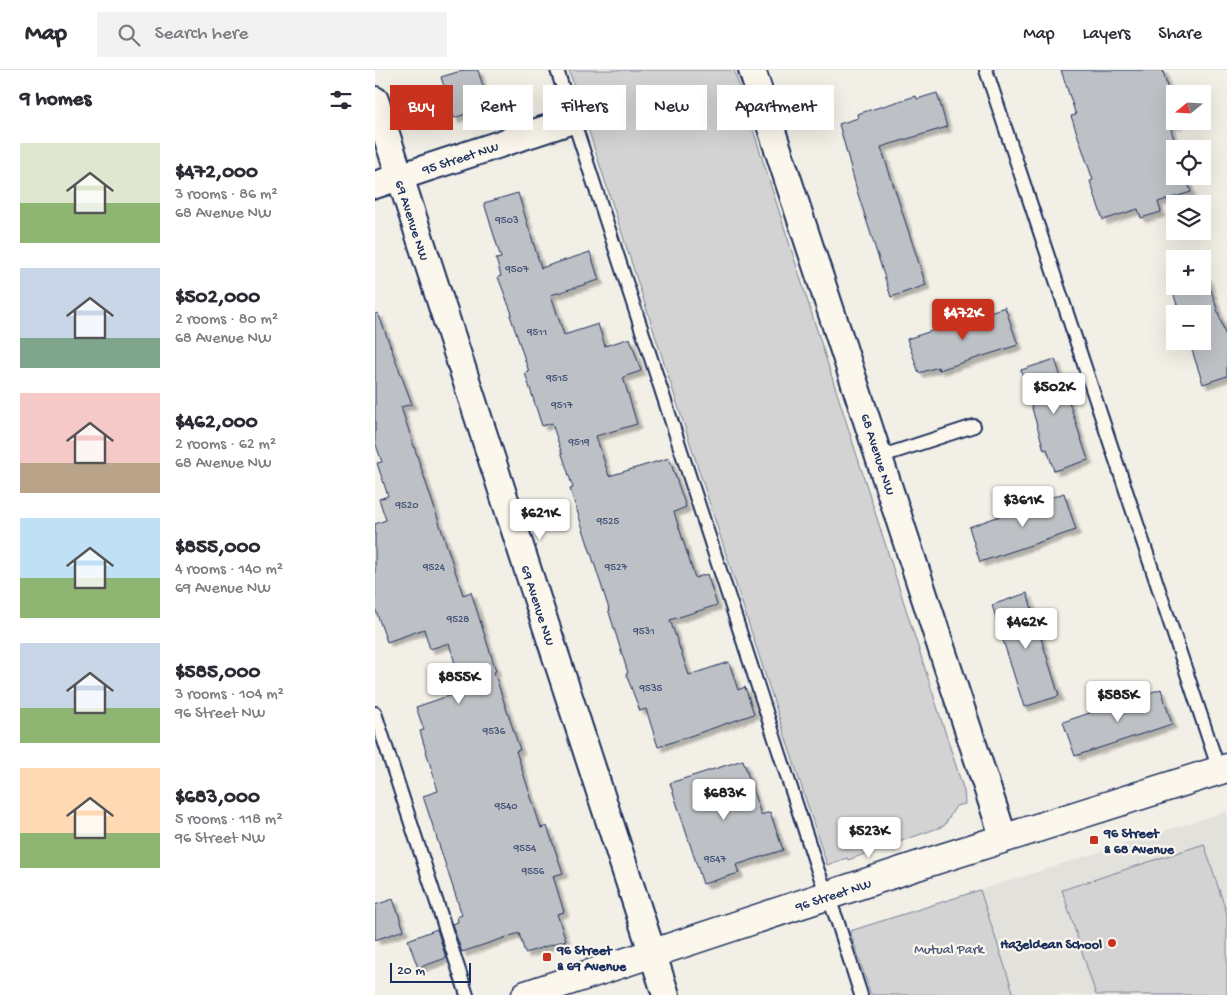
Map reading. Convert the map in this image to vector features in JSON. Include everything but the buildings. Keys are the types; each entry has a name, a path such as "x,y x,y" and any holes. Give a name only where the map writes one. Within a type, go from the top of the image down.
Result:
{"street":[{"name":"68 Avenue NW","path":"753,70 1004,839"},
{"name":"69 Avenue NW","path":"375,100 387,181 667,995"},
{"name":"95 Street NW","path":"387,181 543,130"},
{"name":"96 Street NW","path":"526,995 1223,769"}],"lane":[{"path":"557,70 562,85"},
{"path":"987,70 1223,769"},
{"path":"576,130 861,995"},
{"path":"879,457 974,426"},
{"path":"375,713 467,995"}],"shaded area":[{"name":"Hazeldean School","path":"1227,811 1227,995 1014,995 980,890"}],"green space":[{"path":"569,70 734,70 739,85 717,85 717,130 753,130 964,791 965,804 956,806 944,826 848,860 847,858 827,865 588,130 626,130 626,85 574,85"},
{"path":"1204,844 1227,914 1227,995 1096,995 1062,890"},
{"name":"Mutual Park","path":"980,890 1014,995 871,995 850,931"}],"place":[{"name":"96 Street & 68 Avenue","path":"1094,840"},
{"name":"Hazeldean School","path":"1112,943"},
{"name":"96 Street & 69 Avenue","path":"547,957"}]}
